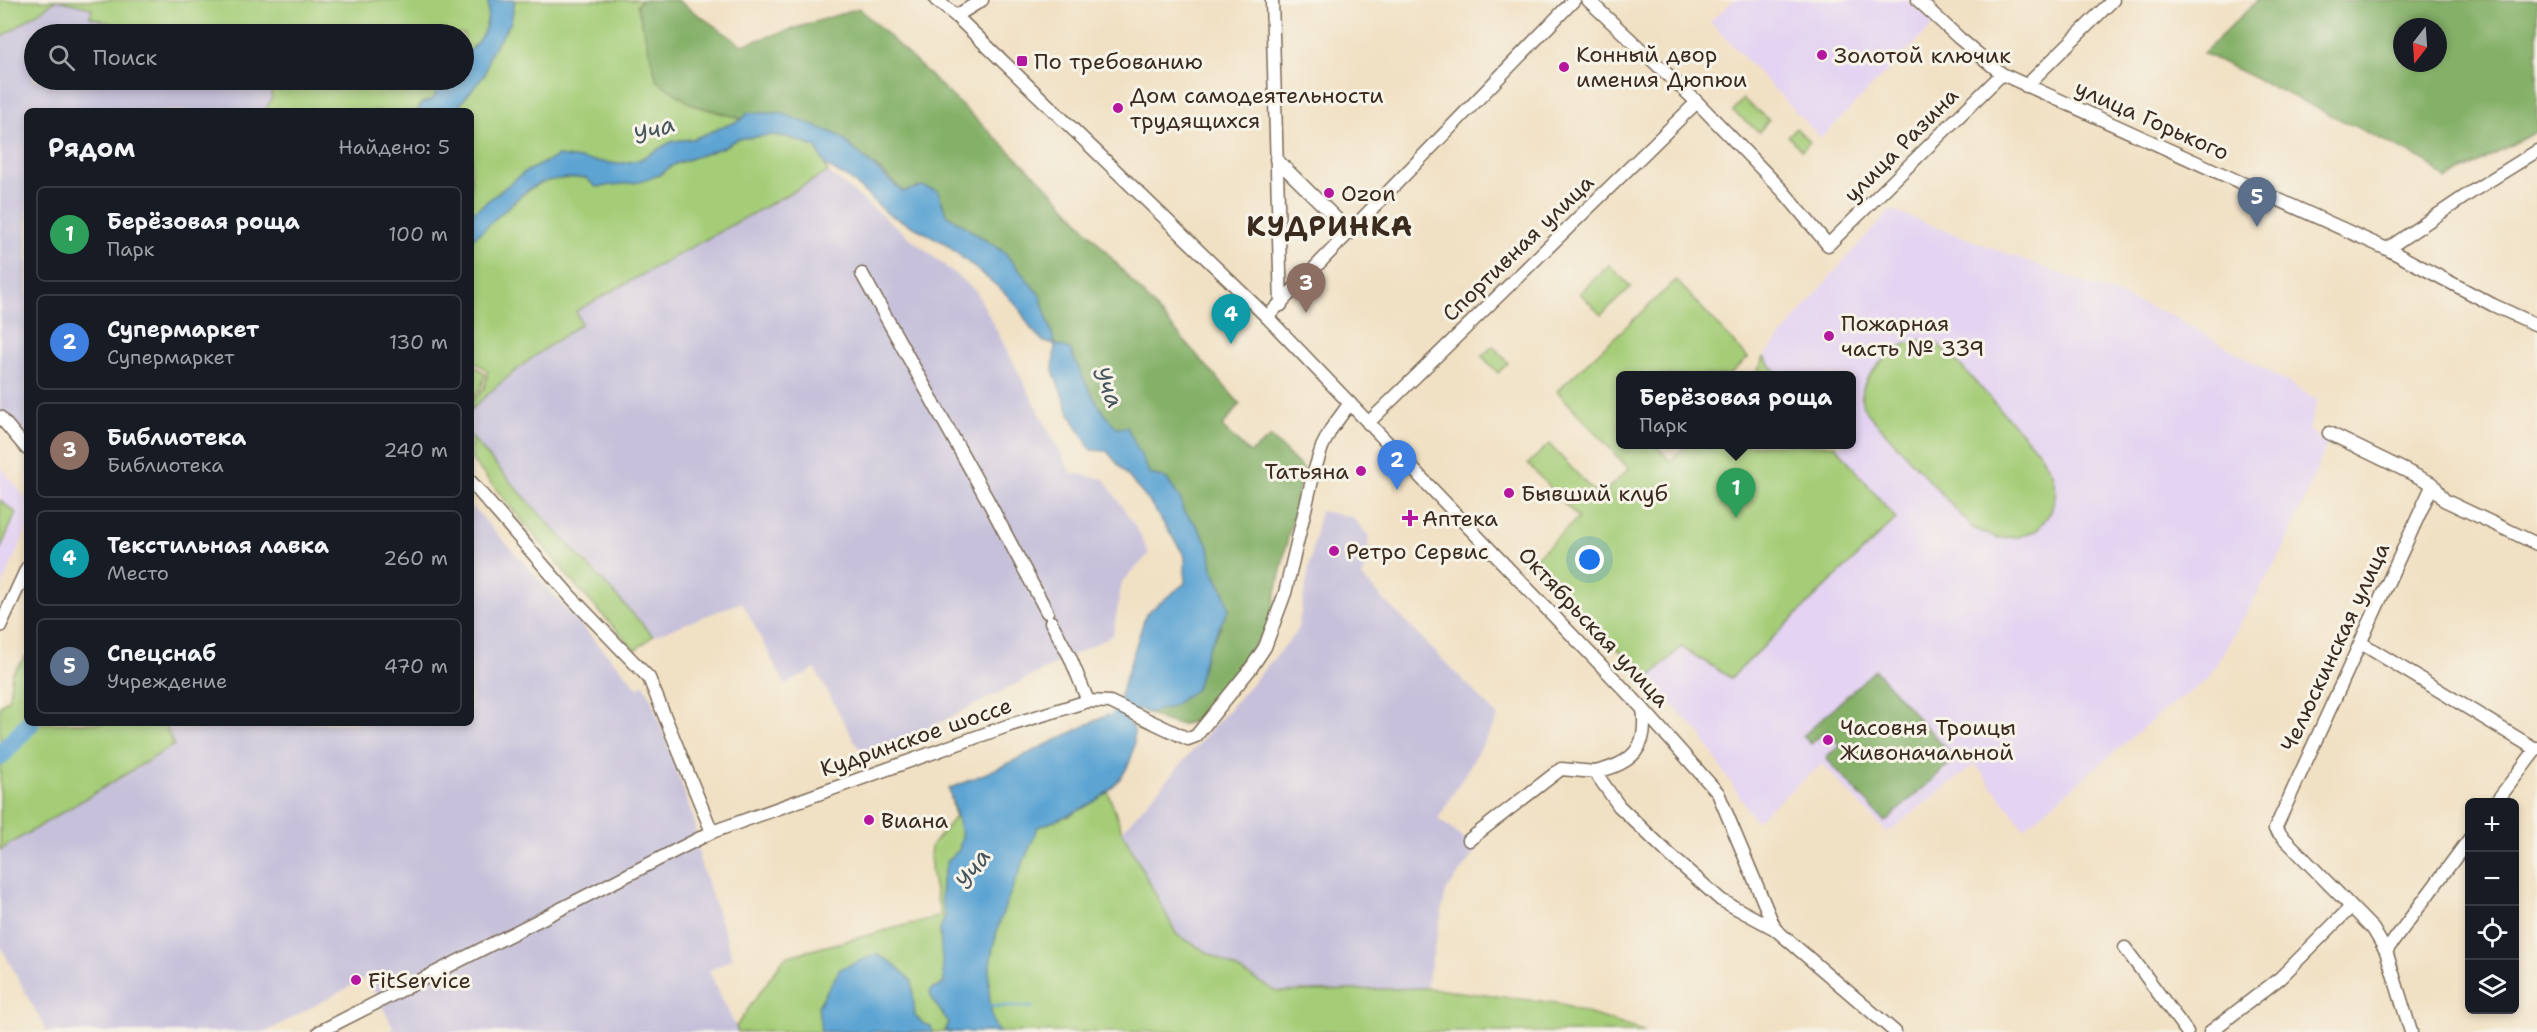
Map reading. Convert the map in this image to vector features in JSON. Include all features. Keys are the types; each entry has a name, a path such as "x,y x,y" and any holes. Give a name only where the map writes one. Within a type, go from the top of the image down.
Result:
{"street":[{"name":"Октябрьская улица","path":"936,0 956,16 1268,317 1368,423 1437,491 1643,709 1718,794 1775,929 1895,1032"},
{"path":"956,16 982,0"},
{"path":"1272,0 1281,305"},
{"path":"1268,317 1574,0"},
{"path":"1588,0 1696,102"},
{"name":"улица Горького","path":"1918,0 1959,39 2002,74 2387,249 2493,305 2537,325"},
{"path":"2026,86 2114,0"},
{"name":"улица Разина","path":"1696,102 1783,191 1828,245 2002,74"},
{"name":"Спортивная улица","path":"1368,423 1696,102"},
{"path":"2387,249 2537,151"},
{"path":"1276,159 1351,233"},
{"path":"862,274 981,487 1070,657 1088,701"},
{"name":"Кудринское шоссе","path":"319,1032 712,832 914,759 1088,701 1110,702 1188,739 1196,736 1251,668 1265,646 1285,593 1322,447 1331,429 1350,403"},
{"path":"0,417 24,445"},
{"path":"2329,434 2433,484 2444,500 2537,544"},
{"name":"Челюскинская улица","path":"2351,907 2276,829 2433,484"},
{"path":"474,485 570,596 649,678 712,832"},
{"path":"0,626 24,574"},
{"path":"2361,643 2537,749 2499,798"},
{"path":"1469,840 1561,769 1595,772 1615,768 1632,758 1641,744 1646,727 1643,709"},
{"path":"1595,772 1619,806 1679,864 1721,900 1775,929"},
{"path":"2386,951 2465,843"},
{"path":"2210,1032 2280,978 2351,907 2373,929 2386,951 2411,1032"},
{"path":"2125,948 2187,1032"}],"shaded area":[{"path":"57,0 157,24 24,24 24,90 326,90 340,108 24,108 24,454 0,420 0,38"},
{"name":"Золотой ключик","path":"1734,0 1909,0 1934,24 1821,138 1710,22"},
{"path":"828,172 976,291 1071,473 1104,479 1137,529 1149,554 1122,582 1113,635 925,730 869,755 857,746 815,669 785,685 742,602 653,636 591,567 505,478 474,440 474,407 495,386 540,351 581,324 576,311"},
{"path":"1891,210 2173,316 2318,400 2309,430 2327,444 2285,547 2207,680 2163,711 2024,828 1975,764 1887,833 1822,764 1755,821 1699,732 1647,680 1681,647 1896,520 1838,449 1856,449 1856,371 1776,371 1764,357 1846,258"},
{"path":"0,465 24,496 24,535 0,591"},
{"path":"474,508 638,688 643,684 649,693 694,820 700,862 733,958 709,971 738,1032 389,1032 394,1029 367,977 266,1032 47,1032 0,945 0,850 174,746 165,726 474,726"},
{"path":"1320,511 1352,517 1368,535 1369,551 1362,577 1499,717 1438,819 1477,849 1446,892 1426,988 1278,992 1177,935 1122,831 1297,632"}],"green space":[{"path":"0,0 57,0 0,38"},
{"path":"57,0 488,0 488,17 484,31 474,46 474,24 113,24 90,17 92,8"},
{"path":"515,0 642,0 637,5 693,105 743,119 693,139 673,141 639,160 618,164 558,156 525,172 474,212 474,108 460,108 461,103 485,74 490,54 511,22"},
{"path":"642,0 677,0 742,45 859,8 1056,195 1240,404 1222,427 1250,453 1271,437 1303,469 1269,625 1204,716 1188,723 1176,724 1147,713 1195,689 1207,651 1221,627 1224,592 1212,568 1209,546 1195,523 1183,511 1181,500 1150,474 1140,457 1105,417 1055,344 1040,295 1005,253 946,214 942,201 922,186 904,192 854,150 693,105 657,81 637,5"},
{"path":"2258,0 2537,0 2537,131 2446,180 2428,162 2203,53"},
{"path":"270,90 436,90 432,100 422,103 419,108 267,108 272,98"},
{"path":"1743,99 1769,120 1759,132 1733,111"},
{"path":"1796,128 1810,142 1802,150 1788,136"},
{"path":"773,135 787,137 816,147 828,172 576,311 581,324 524,364 474,407 474,400 484,389 488,371 474,361 474,237 527,191 544,182 555,179 586,178 596,187 659,175 675,164 724,147 736,139"},
{"path":"1609,265 1631,287 1601,315 1580,293"},
{"path":"1676,280 1748,358 1733,371 1616,371 1616,449 1660,449 1670,461 1683,449 1838,449 1896,519 1731,678 1681,647 1647,680 1634,667 1636,664 1611,644 1532,561 1578,518 1528,464 1549,444 1599,497 1629,469 1557,391"},
{"path":"1922,340 1936,343 1952,356 2039,452 2052,473 2056,492 2051,512 2037,530 2018,537 1997,538 1973,528 1864,408 1861,397 1863,388 1873,371 1903,345"},
{"path":"1493,346 1508,363 1498,373 1482,356"},
{"path":"1764,357 1776,371 1758,371"},
{"path":"474,366 485,373 481,388 474,396"},
{"path":"474,439 653,636 635,650 577,587 474,463"},
{"path":"0,500 16,513 0,550"},
{"path":"24,659 24,726 165,726 174,745 0,850 0,706 9,698 12,673"},
{"path":"1875,670 1955,759 1885,822 1826,758 1840,745 1826,730 1811,744 1803,736"},
{"path":"949,789 1068,817 1108,792 1122,831 1177,935 1277,992 1426,988 1556,1003 1646,1032 738,1032 736,1026 785,957 941,916 930,857 931,846 955,817"}],"water":[{"path":"488,0 515,0 511,22 490,54 485,74 474,87 474,46 484,31 488,17"},
{"path":"436,90 472,90 460,108 419,108 422,103 432,100"},
{"path":"747,113 781,113 838,135 903,192 922,186 938,191 946,214 1005,253 1040,295 1055,344 1044,342 1032,330 1018,307 1003,291 943,242 888,214 850,179 826,166 816,147 787,137 773,135 737,139 724,147 675,164 659,175 640,182 596,187 586,178 555,179 544,182 527,191 474,237 474,212 525,172 558,156 618,164 639,160 673,141 693,139 743,119"},
{"path":"1055,344 1070,349 1090,391 1109,419 1117,428 1127,427 1150,474 1167,479 1181,500 1183,511 1195,523 1209,546 1212,568 1224,592 1229,609 1207,651 1196,689 1171,707 1147,713 1119,699 1146,614 1185,583 1185,556 1151,504 1107,451 1091,450 1069,413 1053,371"},
{"path":"1107,715 1134,727 1132,755 1117,782 1094,802 1038,827 1003,912 991,956 990,1001 993,1021 999,1032 945,1032 948,1022 930,993 932,988 937,988 944,983 940,930 945,915 941,898 942,880 948,860 959,850 962,836 949,789 1005,765"},
{"path":"876,954 893,963 912,981 915,1016 924,1024 931,1026 932,1032 821,1032 818,1006 840,969"}],"waterway":[{"name":"Уча","path":"1105,743 1137,692"},
{"path":"0,756 27,726"},
{"path":"991,1006 1032,1007"}],"place":[{"name":"Золотой ключик","path":"1822,55"},
{"name":"По требованию","path":"1022,61"},
{"name":"Конный двор имения Дюпюи","path":"1564,67"},
{"name":"Дом самодеятельности трудящихся","path":"1118,108"},
{"name":"Ozon","path":"1329,193"},
{"name":"Спецснаб","path":"2257,227"},
{"name":"Библиотека","path":"1306,313"},
{"name":"Пожарная часть № 339","path":"1829,336"},
{"name":"Текстильная лавка","path":"1231,344"},
{"name":"Татьяна","path":"1361,471"},
{"name":"Супермаркет","path":"1397,490"},
{"name":"Бывший клуб","path":"1509,493"},
{"name":"Аптека","path":"1410,518"},
{"name":"Берёзовая роща","path":"1736,518"},
{"name":"Ретро Сервис","path":"1334,551"},
{"name":"Часовня Троицы Живоначальной","path":"1828,740"},
{"name":"Виана","path":"869,820"},
{"name":"FitService","path":"356,980"}],"district":[{"name":"КУДРИНКА","path":"1330,226"}]}
